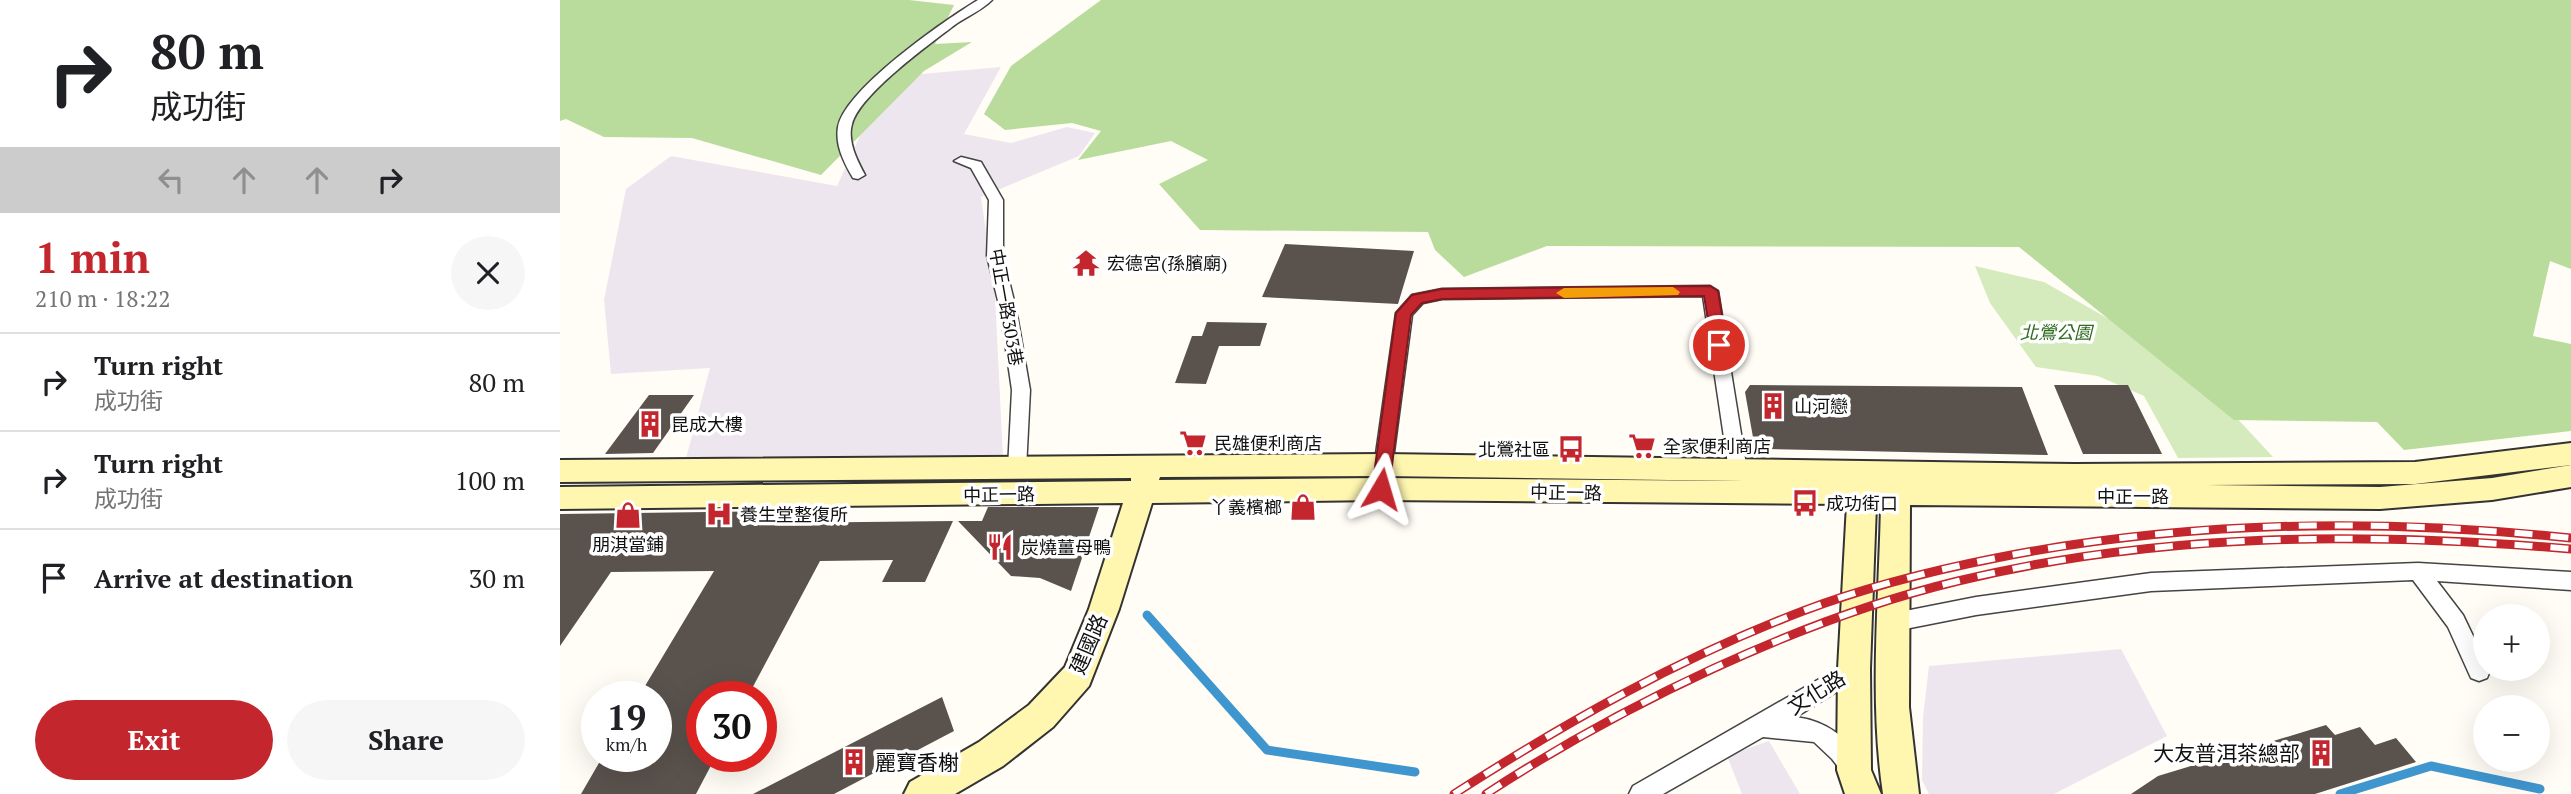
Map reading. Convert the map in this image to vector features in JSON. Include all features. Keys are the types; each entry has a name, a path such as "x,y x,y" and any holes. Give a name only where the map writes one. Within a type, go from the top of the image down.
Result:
{"main road":[{"name":"中正一路","path":"560,498 1145,480 1738,471 1878,487 2074,475 2415,473 2571,454"},
{"name":"中正一路","path":"560,471 1017,469 1145,480"},
{"name":"中正一路","path":"1382,477 2380,498 2492,489 2571,476"},
{"name":"建國路","path":"922,794 991,754 1041,716 1078,676 1104,609 1145,480"},
{"path":"1878,487 1895,622 1892,707 1901,794"},
{"name":"文化路","path":"1854,669 1878,487"},
{"path":"1854,669 1858,782"}],"street":[{"path":"858,175 845,152 845,121 863,96 967,9 986,0"},
{"name":"中正一路303巷","path":"961,161 976,165 996,200 995,256 1009,309 1021,390 1017,469"},
{"path":"1382,477 1404,313 1418,299 1442,294 1710,291 1738,471"},
{"path":"1895,622 1976,606 2151,582 2418,571 2571,581"},
{"path":"2418,571 2456,621 2473,658"},
{"name":"文化路","path":"1641,794 1813,696 1854,669"},
{"path":"1760,726 1800,728 1820,733 1837,744 1858,782"}],"shaded area":[{"path":"1001,67 964,134 1011,143 1067,127 1095,133 1079,156 981,197 995,296 1003,457 685,462 710,368 611,374 604,300 626,189 671,156 837,186 870,114 910,75"},
{"path":"2121,649 2167,736 2054,794 1929,794 1922,780 1923,717 1929,666"},
{"path":"1769,741 1800,794 1742,794 1727,756"}],"green space":[{"path":"560,0 909,0 954,5 935,44 972,42 924,71 821,175 692,138 604,137 566,119 560,121"},
{"path":"1101,0 2571,0 2571,269 2550,261 2533,336 2571,344 2571,431 2404,450 2377,422 2234,420 2019,247 1547,246 1464,277 1435,250 1428,232 1200,230 1159,184 1208,160 1171,141 1078,160 1101,131 1072,123 1005,130 984,114 1011,66"},
{"name":"北鶯公園","path":"1975,266 2044,282 2163,350 2221,401 2273,457 2178,458 2144,396 2098,376 2036,367 1990,303"}],"building":[{"path":"1285,244 1414,251 1398,304 1262,297"},
{"path":"1207,322 1267,323 1260,346 1219,346 1206,384 1175,383 1192,336 1202,336"},
{"path":"1750,385 2022,387 2048,455 1764,449 1754,443 1745,392"},
{"path":"2054,385 2128,385 2162,454 2083,454"},
{"name":"昆成大樓","path":"649,395 694,395 653,453 605,454"},
{"path":"988,507 1099,507 1071,591 1040,578 1011,576 958,521 982,521"},
{"path":"783,511 776,523 953,521 925,582 882,582 893,560 820,561 756,681 686,681 686,772 708,772 696,794 581,794 594,772 672,772 672,681 648,681 714,571 611,572 560,646 560,514"},
{"name":"麗寶香榭","path":"942,697 954,731 834,794 753,794"},
{"name":"大友普洱茶總部","path":"2326,725 2335,735 2360,727 2375,745 2396,738 2416,762 2315,794 2131,794 2158,776"}],"waterway":[{"path":"1147,615 1267,750 1415,772"},
{"path":"2340,794 2431,766 2540,789"}],"railway":[{"path":"1454,794 1581,717 1712,649 1827,602 1947,568 2068,545 2139,536 2283,526 2427,527 2571,538"},
{"path":"1486,794 1595,729 1714,668 1837,618 1898,597 1958,581 2110,553 2263,540 2417,540 2571,549"}],"slow traffic":[{"path":"1564,293 1673,292"}],"place":[{"name":"宏德宮(孫臏廟)","path":"1086,263"},
{"name":"山河戀","path":"1773,406"},
{"name":"昆成大樓","path":"650,424"},
{"name":"民雄便利商店","path":"1193,443"},
{"name":"全家便利商店","path":"1642,446"},
{"name":"北鶯社區","path":"1571,449"},
{"name":"成功街口","path":"1805,503"},
{"name":"丫義檳榔","path":"1303,507"},
{"name":"養生堂整復所","path":"719,514"},
{"name":"朋淇當鋪","path":"628,515"},
{"name":"炭燒薑母鴨","path":"1000,547"},
{"name":"大友普洱茶總部","path":"2321,753"},
{"name":"麗寶香榭","path":"854,762"}],"route":[{"path":"1381,489 1404,313 1418,299 1442,294 1710,291 1719,345"}]}
